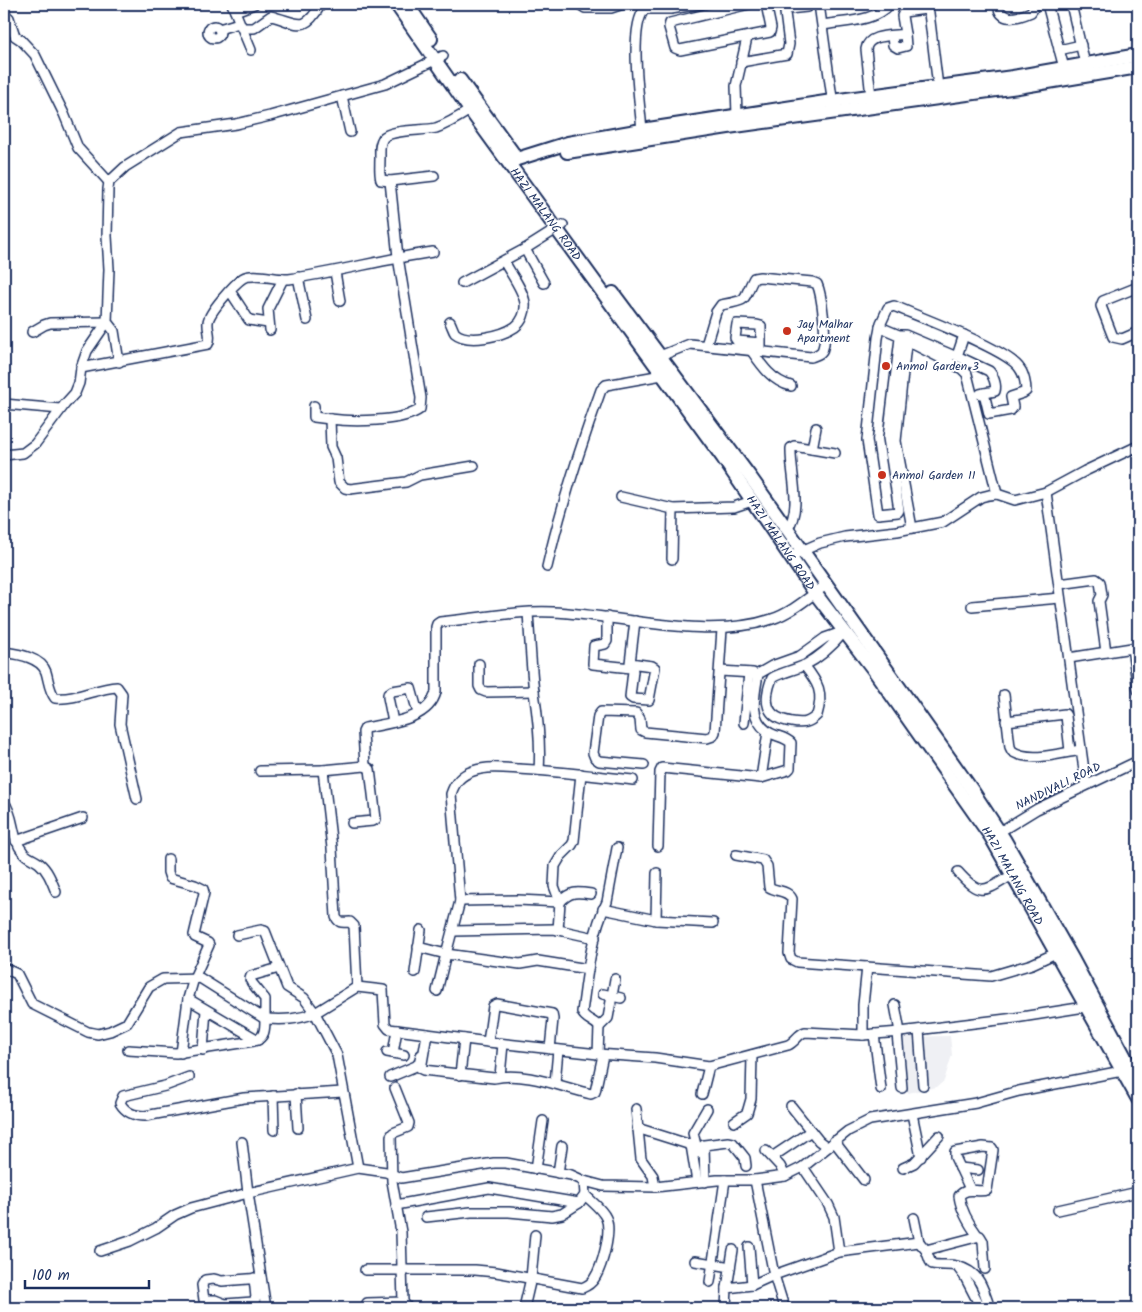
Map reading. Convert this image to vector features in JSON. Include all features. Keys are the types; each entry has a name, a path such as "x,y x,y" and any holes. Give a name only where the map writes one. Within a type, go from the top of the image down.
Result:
{"main road":[{"name":"HAZI MALANG ROAD","path":"396,4 440,59 665,372 752,501 796,553 850,631 972,790 1091,1006"},
{"name":"HAZI MALANG ROAD","path":"407,4 470,110 516,164"},
{"path":"516,164 569,152 728,127 833,107 870,97 1013,77 1138,55"},
{"path":"516,164 568,143 737,115 833,107 1018,87 1138,67"},
{"name":"HAZI MALANG ROAD","path":"560,227 660,356 665,372 746,470 788,530 796,553"},
{"name":"HAZI MALANG ROAD","path":"995,834 1012,875 1056,953 1138,1081"},
{"name":"HAZI MALANG ROAD","path":"1130,1068 1138,1099"}],"street":[{"path":"250,50 233,7 254,4"},
{"path":"219,29 241,26 254,28 271,16 302,24 314,17 321,4"},
{"path":"580,4 585,8 610,8 623,4"},
{"path":"642,130 636,58 638,27 642,12 645,9 671,9 700,4"},
{"path":"748,4 673,21 669,25 674,46 677,50 747,38 770,32 771,28 766,4"},
{"path":"819,4 833,107"},
{"path":"822,25 880,14 890,4"},
{"path":"998,4 1000,14 1008,17 1031,12 1033,4"},
{"path":"1047,4 1064,68"},
{"path":"1071,4 1085,64"},
{"path":"741,62 787,54 789,44 785,12 807,7"},
{"path":"870,97 867,43 870,39 905,34 903,14 926,10 928,11 938,87"},
{"path":"4,13 9,18 15,36 22,40 35,55 64,114 78,148 109,182 107,322 86,350 79,383 74,393 29,450 23,454 4,455"},
{"path":"737,115 736,86 747,38"},
{"path":"1059,50 1081,45"},
{"path":"109,182 125,167 181,132 236,124 385,84 440,59"},
{"path":"342,96 350,132"},
{"path":"434,176 384,181 380,178 380,146 383,139 387,134 436,127 451,122 470,110"},
{"path":"314,406 314,417 345,421 399,417 414,414 420,409 421,398 398,257 390,181"},
{"path":"462,283 525,250 560,227"},
{"path":"525,250 544,283"},
{"path":"81,368 208,344 210,340 209,316 230,291 247,276 283,279 335,272 398,257 432,252"},
{"path":"450,322 455,332 473,339 502,333 514,328 519,323 524,310 524,300 504,261"},
{"path":"335,272 340,301"},
{"path":"298,277 307,320"},
{"path":"660,356 690,344 751,350 761,347 811,357 821,352 823,348 824,328 819,287 816,283 754,278 747,297 739,303 721,305 716,312 706,345"},
{"path":"230,291 249,320 269,327 268,309 283,279"},
{"path":"1138,287 1103,301 1101,306 1113,337 1122,339 1138,332"},
{"path":"900,491 899,511 878,514 867,440 880,326 888,308 891,306 964,335 1010,358 1020,368 1026,391 1011,396 1013,407 1011,410 989,414 984,393"},
{"path":"32,332 44,324 50,323 107,322"},
{"path":"107,322 114,331 119,362"},
{"path":"880,326 901,336 903,334 908,346 900,369 893,424 893,445 900,491 912,528"},
{"path":"964,335 957,356 990,372 996,390 973,395"},
{"path":"901,336 908,346 939,354 952,355"},
{"path":"751,350 772,377 791,386"},
{"path":"939,354 962,368 967,374 997,494"},
{"path":"547,567 576,459 601,390 606,385 665,372"},
{"path":"967,374 990,372"},
{"path":"4,404 60,409"},
{"path":"330,419 331,447 336,458 339,482 345,488 406,482 420,475 474,466"},
{"path":"812,449 816,428"},
{"path":"788,530 792,523 795,502 791,448 794,446 835,453"},
{"path":"796,553 820,543 845,537 897,531 943,522 980,497 997,494 1015,500 1046,492 1078,474 1138,446"},
{"path":"1046,492 1086,785"},
{"path":"621,497 673,509 734,507 752,501"},
{"path":"672,559 673,509"},
{"path":"1059,584 1096,579 1100,582 1102,595 1099,601 1106,652"},
{"path":"365,766 365,728 409,718 430,704 435,698 437,624 440,622 552,612 722,629 773,619 821,589"},
{"path":"972,606 1060,598"},
{"path":"528,613 534,691 541,747 538,770"},
{"path":"607,617 607,641 605,644 594,646 593,664 630,665 635,621"},
{"path":"644,765 599,761 595,758 593,754 598,716 601,712 636,713 639,715 641,730 645,732 707,738 712,736 715,732 722,629"},
{"path":"720,671 754,673 800,656 825,638 850,631"},
{"path":"829,654 850,631"},
{"path":"804,666 818,685 821,699 817,715 808,722 800,724 772,716 768,701 769,684 772,678 781,673 804,666 850,631"},
{"path":"1069,658 1106,652 1135,651 1138,690"},
{"path":"4,652 23,656 40,663 45,670 50,692 55,698 65,699 117,687 122,694 120,724 137,799"},
{"path":"479,664 479,686 481,690 486,692 534,691"},
{"path":"744,723 754,673"},
{"path":"658,846 660,772 662,768 761,778 788,770 791,765 791,743 768,732 759,724 754,712 754,673"},
{"path":"393,722 388,697 388,694 392,691 411,688 418,713"},
{"path":"1004,695 1006,721 1012,752 1023,757 1032,757 1081,750"},
{"path":"1006,721 1065,714 1070,751"},
{"path":"761,778 768,732"},
{"name":"NANDIVALI ROAD","path":"995,834 1037,809 1138,761"},
{"path":"260,771 323,770 365,766 370,769 376,819 352,823"},
{"path":"437,991 460,901 451,794 454,785 462,776 485,768 538,770 633,780"},
{"path":"323,770 332,848 336,917 341,923 350,922 354,926 357,987"},
{"path":"558,930 560,902 554,886 555,866 574,841 581,774"},
{"path":"4,802 8,808 16,841 23,853 40,863 48,872 56,892"},
{"path":"16,841 83,818"},
{"path":"425,1034 422,1070 460,1075 494,1078 500,1076 555,1082 593,1094 595,1092 600,1054 599,1027 585,1017 582,1012 588,969 603,909 607,902 617,848"},
{"path":"736,855 763,860 767,866 769,887 791,895 789,953 791,959 797,962 991,976 1032,964 1056,953"},
{"path":"168,859 170,878 200,887 204,893 194,935 210,945 194,978 188,999 182,1053"},
{"path":"958,872 969,884 980,890 992,887 1012,875"},
{"path":"656,920 657,873"},
{"path":"460,901 518,900 560,902 571,893 591,894"},
{"path":"603,909 656,920 713,922"},
{"path":"237,935 261,930 265,931 287,987 304,998 315,1013 337,1055 358,1168"},
{"path":"415,972 421,930"},
{"path":"454,930 558,930 595,938"},
{"path":"418,947 446,954 520,964 538,961 588,969"},
{"path":"863,1035 863,1005 867,967"},
{"path":"4,968 16,974 32,1004 88,1032 98,1034 126,1024 149,987 155,982 163,979 194,978 204,980 265,1019 300,1019 315,1013 357,987 383,990 385,1024 389,1029 503,1044 655,1058 709,1066 792,1043 800,1034 805,1032 863,1035 898,1032 1016,1018 1091,1006"},
{"path":"128,1050 154,1053 182,1053 258,1040 264,1032 265,998 250,979 252,976 279,968"},
{"path":"599,1027 608,1018 607,995 615,979"},
{"path":"607,995 622,998"},
{"path":"188,999 258,1040"},
{"path":"488,1042 493,1006 497,1004 552,1014 554,1019 555,1082"},
{"path":"896,1006 902,1088"},
{"path":"203,1050 206,1010"},
{"path":"397,1030 390,1053 404,1055"},
{"path":"918,1030 923,1085"},
{"path":"390,1077 418,1064 425,1034"},
{"path":"874,1034 880,1089"},
{"path":"460,1075 464,1039"},
{"path":"500,1076 503,1044"},
{"path":"734,1122 746,1113 751,1099 752,1055"},
{"path":"702,1094 709,1066"},
{"path":"100,1251 130,1241 191,1208 358,1168 386,1172 401,1178 494,1163 506,1163 571,1175 603,1186 655,1187 785,1176 803,1167 848,1130 870,1120 976,1103 1020,1091 1130,1068"},
{"path":"189,1077 165,1086 123,1096 120,1103 134,1116 145,1116 244,1098 343,1092"},
{"path":"366,1303 406,1305 393,1175 392,1134 408,1127 410,1123 396,1088"},
{"path":"296,1094 298,1128"},
{"path":"273,1096 274,1130"},
{"path":"791,1106 819,1141 831,1144 864,1180"},
{"path":"636,1109 641,1160 653,1176 655,1187"},
{"path":"702,1182 697,1144 692,1136 707,1109"},
{"path":"912,1114 921,1157"},
{"path":"536,1168 543,1121"},
{"path":"638,1128 691,1145 702,1182"},
{"path":"785,1176 769,1154 811,1131"},
{"path":"902,1168 914,1163 921,1157 939,1136"},
{"path":"242,1142 258,1278 265,1302"},
{"path":"702,1182 704,1144 733,1143 745,1158 746,1166"},
{"path":"558,1173 562,1146"},
{"path":"970,1189 955,1156 957,1151 984,1147 993,1149 987,1190 970,1189 961,1193 959,1199 970,1226 983,1241 985,1269"},
{"path":"803,1167 828,1204 834,1217 839,1252"},
{"path":"960,1168 978,1170"},
{"path":"710,1282 725,1180"},
{"path":"755,1180 774,1275 784,1307 788,1308"},
{"path":"365,1270 475,1270 582,1288 588,1286 594,1279 605,1249 608,1226 603,1213 585,1195 584,1181"},
{"path":"396,1206 489,1188 579,1203"},
{"path":"1058,1210 1138,1192"},
{"path":"426,1217 471,1212 509,1212 552,1216 562,1214 579,1203 585,1195"},
{"path":"914,1218 919,1242 926,1250 932,1264 957,1266 978,1278 982,1283 990,1308"},
{"path":"524,1308 531,1278 535,1234"},
{"path":"926,1250 978,1236"},
{"path":"727,1288 752,1284 839,1252 919,1242"},
{"path":"748,1247 752,1284"},
{"path":"726,1308 733,1250"},
{"path":"695,1261 726,1266"},
{"path":"957,1266 966,1278 981,1308"},
{"path":"258,1278 256,1298 253,1302 225,1304 215,1300 204,1300 203,1298 202,1283 205,1280 214,1279 222,1281 258,1278"}],"shaded area":[{"path":"950,1036 952,1055 944,1081 937,1087 908,1093 901,1037"}],"place":[{"name":"Jay Malhar Apartment","path":"787,331"},
{"name":"Anmol Garden 3","path":"886,366"},
{"name":"Anmol Garden 11","path":"882,475"}]}
